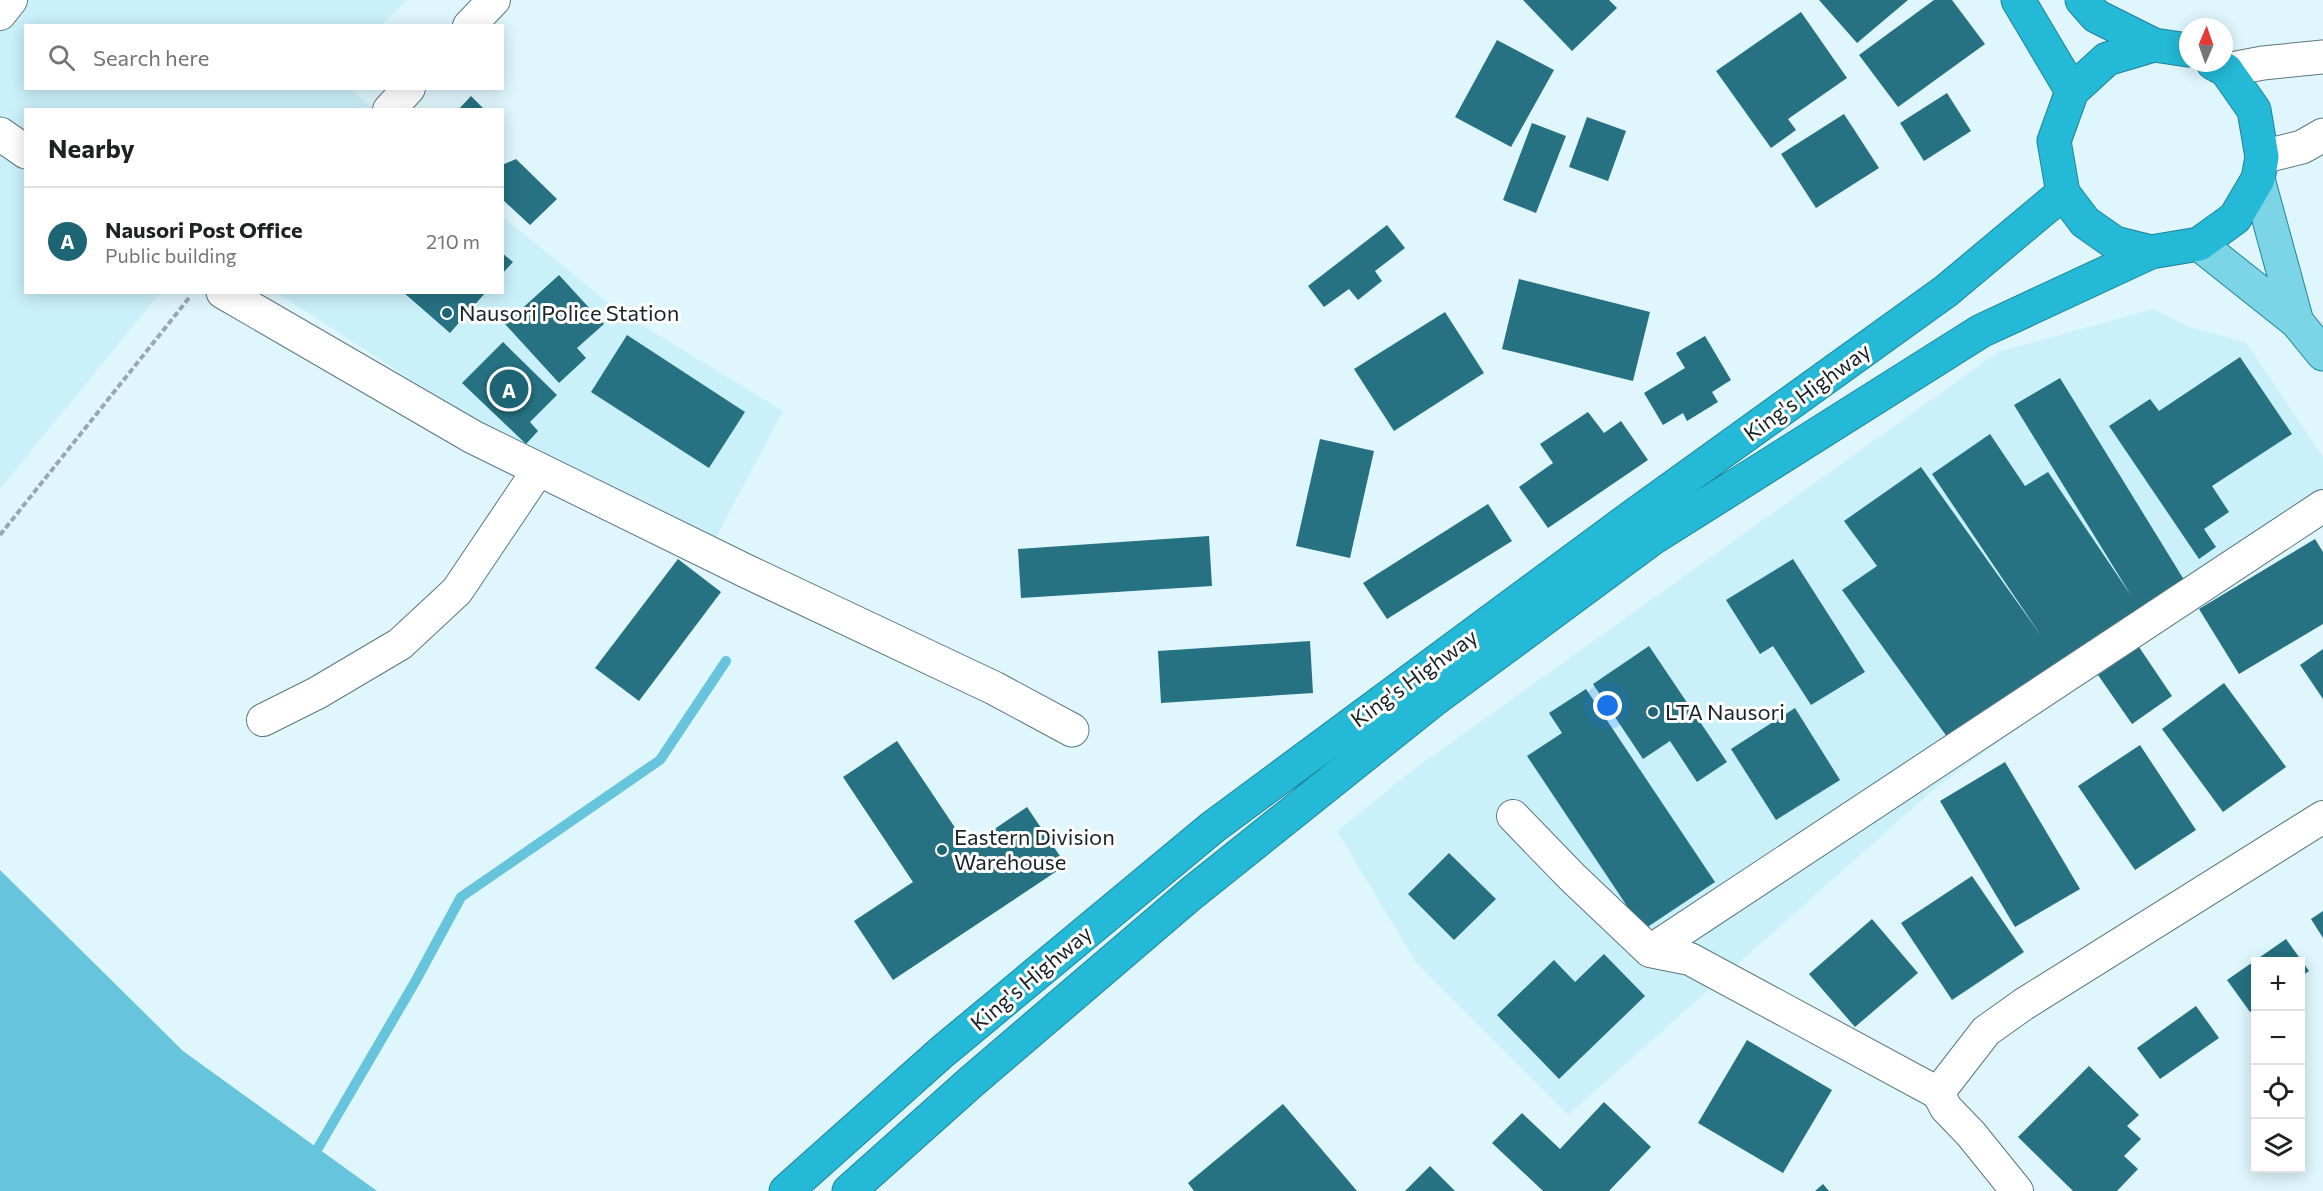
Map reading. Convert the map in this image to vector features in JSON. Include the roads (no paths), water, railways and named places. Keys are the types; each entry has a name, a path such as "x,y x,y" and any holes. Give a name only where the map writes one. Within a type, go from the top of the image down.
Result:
{"highway":[{"path":"2018,0 2072,91"},
{"path":"2082,0 2096,16 2154,45 2179,49"},
{"path":"2154,45 2107,58 2072,91 2054,141 2064,193 2085,222 2115,243 2151,252 2199,244 2235,218 2260,168 2254,110 2224,72"},
{"name":"King's Highway","path":"786,1191 942,1052 1213,827 1636,514 1946,291 2064,193"},
{"name":"King's Highway","path":"849,1191 971,1082 1192,893 1432,701 1653,538 1981,331 2151,252"}],"main road":[{"path":"2260,168 2297,322"},
{"path":"2199,244 2297,322 2323,354"}],"street":[{"path":"0,14 11,0"},
{"path":"471,24 494,0"},
{"path":"2233,66 2323,57"},
{"path":"391,108 407,90"},
{"path":"0,134 24,151"},
{"path":"2260,168 2323,135"},
{"path":"226,294 473,437 748,572 994,688 1072,730"},
{"path":"263,720 317,693 400,644 457,591 539,469"},
{"path":"1650,951 2323,507"},
{"path":"1513,816 1572,877 1650,951 1690,959 1938,1093 1946,1108 1971,1134 2017,1191"},
{"path":"1938,1093 1986,1031 2024,1004 2323,817"}],"water":[{"path":"0,870 183,1051 377,1191 0,1191"}],"waterway":[{"path":"318,1148 415,982 461,897 660,760 726,661"}],"place":[{"name":"Nausori Police Station","path":"447,313"},
{"name":"Nausori Post Office","path":"509,389"},
{"name":"LTA Nausori","path":"1653,712"},
{"name":"Eastern Division Warehouse","path":"942,850"}]}
